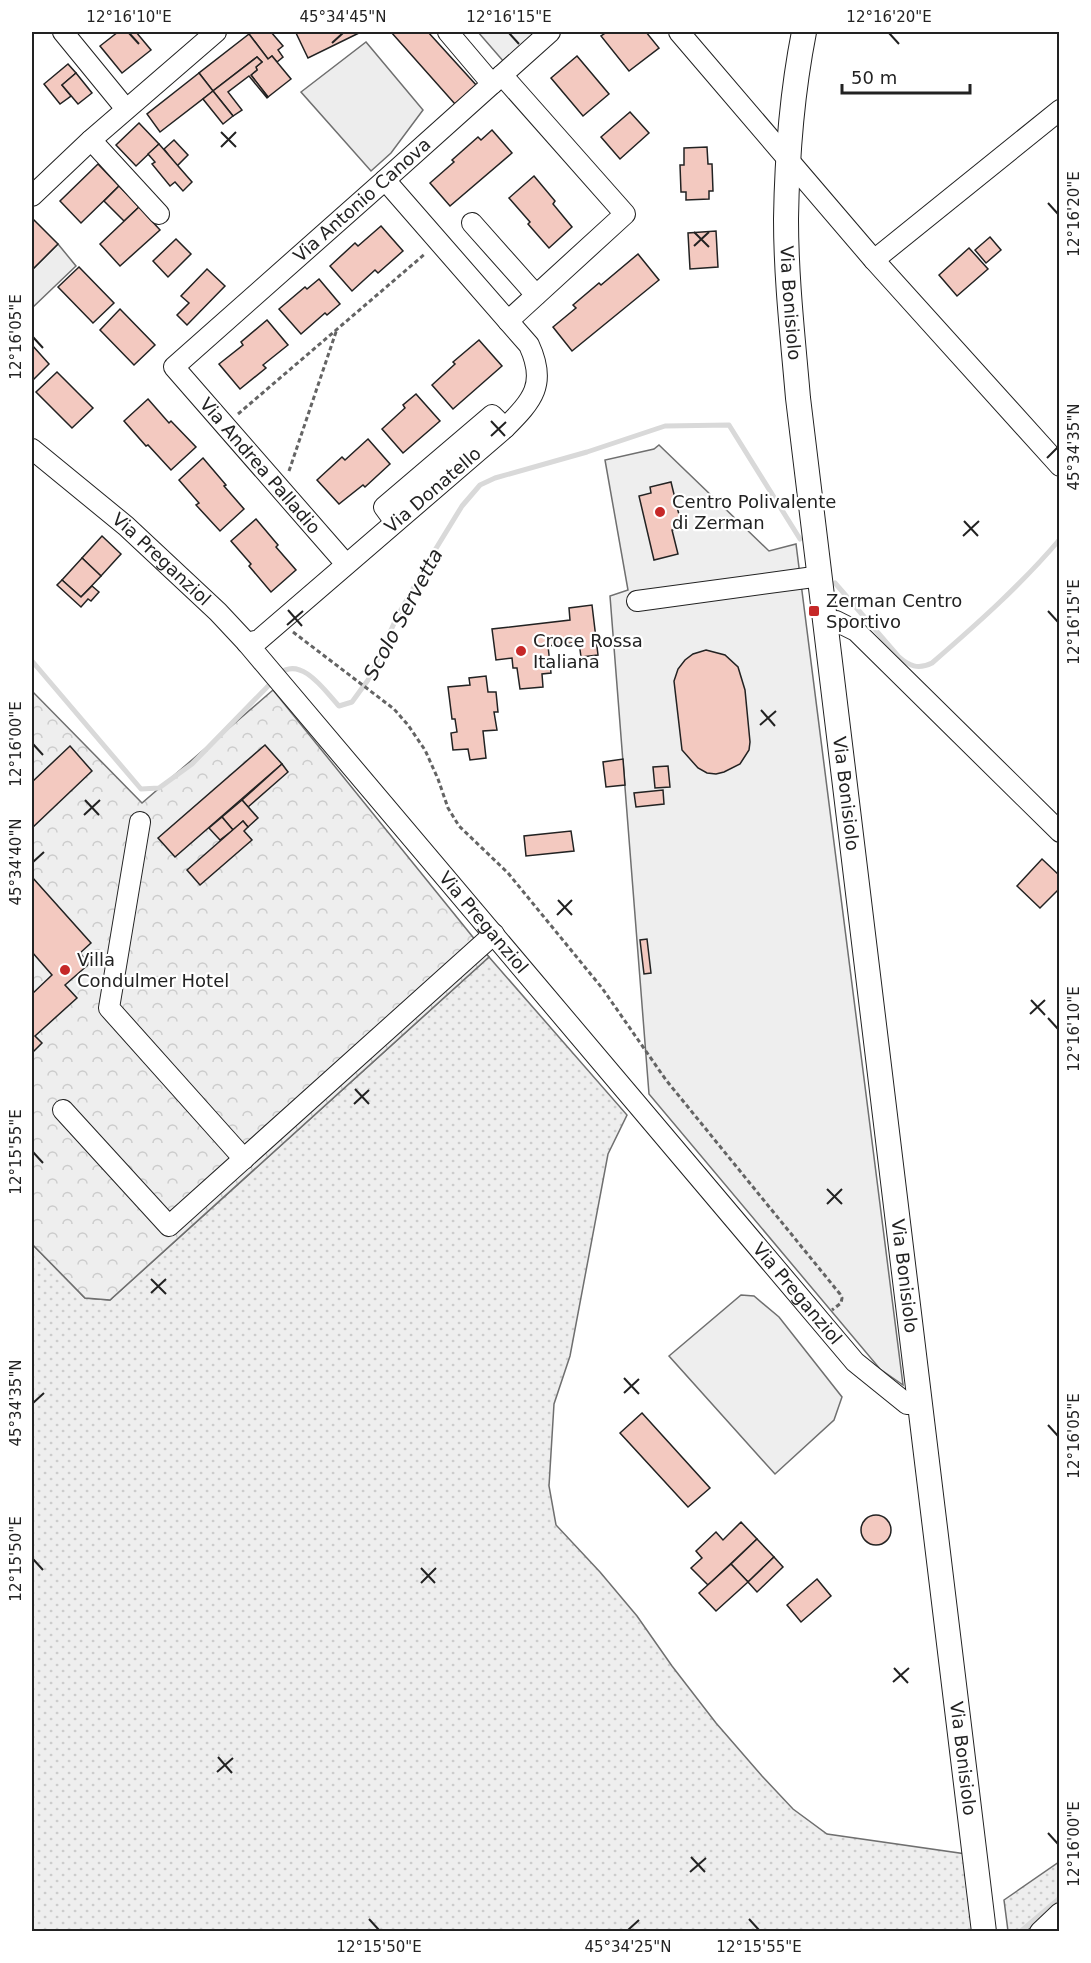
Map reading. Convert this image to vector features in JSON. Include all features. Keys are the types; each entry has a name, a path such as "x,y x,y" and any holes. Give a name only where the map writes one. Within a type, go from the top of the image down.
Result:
{"main road":[{"name":"Via Bonisiolo","path":"804,32 796,80 788,161 786,221 789,297 798,398 984,1932"}],"street":[{"path":"63,32 126,109"},
{"path":"32,196 91,140 216,32"},
{"path":"448,32 497,79 625,214 508,321"},
{"name":"Via Antonio Canova","path":"174,367 550,32"},
{"path":"679,32 874,260 1059,466"},
{"path":"874,260 1059,110"},
{"path":"91,140 159,214"},
{"name":"Via Donatello","path":"254,645 506,428 527,406 535,392 538,375 536,360 529,345 385,180"},
{"path":"471,223 536,296"},
{"name":"Via Andrea Palladio","path":"174,367 346,564"},
{"name":"Via Preganziol","path":"32,449 126,526 254,645 277,677 855,1362 907,1404 921,1402"},
{"path":"637,601 821,576"},
{"path":"826,622 836,621 856,631 1059,832"},
{"path":"140,822 108,1008 244,1159"},
{"path":"63,1110 169,1226 494,934"},
{"path":"1040,1932 1059,1913"}],"path":[{"path":"225,426 439,242"},
{"path":"278,486 287,477 337,329"},
{"path":"280,621 394,709 408,725 425,750 438,779 447,808 459,825 507,873 602,988 666,1080 840,1294 841,1302 820,1321"}],"green space":[{"path":"478,32 539,32 504,62"},
{"path":"659,445 769,551 796,544 903,1385 880,1369 649,1094 610,596 628,590 605,460 654,449"},
{"path":"273,690 489,957 110,1300 85,1298 32,1244 32,691 142,803"},
{"path":"489,957 627,1115 608,1154 570,1356 554,1404 549,1486 556,1525 637,1616 716,1723 793,1809 827,1834 966,1854 977,1931 32,1931 32,1244 85,1298 110,1300"},
{"path":"741,1295 754,1296 779,1317 842,1397 834,1420 775,1474 669,1356"},
{"path":"1059,1862 1059,1908 1026,1931 1008,1931 1004,1900"}],"shaded area":[{"path":"366,42 423,110 391,153 371,171 301,92"},
{"path":"58,244 76,266 32,308 32,270"}],"building":[{"path":"118,32 136,32 151,50 122,73 100,46"},
{"path":"271,32 283,46 278,50 283,57 277,62 272,56 268,59 249,34"},
{"path":"361,32 308,58 296,33"},
{"path":"391,32 428,32 477,86 455,104"},
{"path":"607,32 646,32 659,48 629,71 601,36"},
{"path":"249,34 268,59 272,56 291,79 268,97 251,75 262,62 257,57 213,91 199,73"},
{"path":"577,56 609,94 583,116 551,78"},
{"path":"257,57 262,62 251,75 268,97 249,76 228,92 242,110 233,116 213,91"},
{"path":"68,64 76,73 62,85 71,96 60,104 44,84"},
{"path":"76,73 92,93 78,104 62,85"},
{"path":"199,73 213,91 160,132 147,114"},
{"path":"213,91 233,116 223,124 203,99"},
{"path":"630,112 649,133 620,159 601,137"},
{"path":"139,123 159,144 136,166 116,145"},
{"path":"492,130 512,153 450,206 430,183 478,137 481,140"},
{"path":"174,140 188,155 177,166 164,149"},
{"path":"159,144 192,182 183,191 175,182 170,186 152,164 155,162 148,154"},
{"path":"707,147 708,164 712,164 713,191 709,191 709,199 686,200 686,192 681,192 680,165 684,165 684,148"},
{"path":"98,164 119,186 81,223 60,201"},
{"path":"534,176 555,201 553,204 572,227 549,248 509,198"},
{"path":"119,186 139,207 124,221 104,201"},
{"path":"139,207 160,230 120,266 100,244"},
{"path":"34,220 58,244 32,270 32,222"},
{"path":"381,226 403,251 378,273 375,270 352,291 330,266 355,243 358,246"},
{"path":"716,231 718,267 690,269 688,233"},
{"path":"990,237 1001,250 986,263 975,250"},
{"path":"176,239 191,254 168,277 153,261"},
{"path":"969,248 988,269 957,296 939,275"},
{"path":"638,254 659,280 572,351 553,327 576,308 573,305"},
{"path":"79,267 114,303 93,323 58,287"},
{"path":"207,269 225,286 187,325 177,315 189,303 181,296"},
{"path":"319,279 340,304 327,315 325,313 301,334 279,309 305,287 307,289"},
{"path":"120,309 155,345 134,365 100,330"},
{"path":"267,320 288,345 263,365 266,368 240,389 219,364 243,345 241,342"},
{"path":"479,340 502,366 453,409 432,385 455,364 453,362"},
{"path":"32,345 49,364 32,381"},
{"path":"57,372 93,408 72,428 36,392"},
{"path":"416,394 440,421 403,453 382,429 405,408 403,405"},
{"path":"148,399 169,423 171,421 196,447 171,470 124,421"},
{"path":"368,439 390,464 365,487 363,485 339,504 317,480 342,457 345,460"},
{"path":"203,458 244,509 220,531 196,505 199,503 179,480"},
{"name":"Centro Polivalente di Zerman","path":"671,482 682,527 672,530 678,554 654,560 639,496 651,493 650,487"},
{"path":"256,519 296,570 271,592 231,541"},
{"path":"102,536 121,554 101,576 82,558"},
{"path":"82,558 101,576 81,597 62,580"},
{"path":"62,580 81,597 92,586 99,592 81,607 57,585"},
{"name":"Croce Rossa Italiana","path":"592,605 598,655 581,657 579,642 548,646 551,673 542,674 543,687 520,689 517,668 513,668 512,658 496,660 492,629 570,620 569,608"},
{"path":"706,650 725,655 738,667 745,690 750,742 749,750 740,764 716,774 707,773 698,768 682,750 674,681 678,669 685,660 693,654"},
{"path":"486,676 488,692 496,692 498,712 494,712 497,730 483,731 486,758 470,760 468,749 453,750 451,733 457,732 455,719 452,719 448,687 470,685 469,678"},
{"path":"265,745 282,764 175,857 158,838"},
{"path":"70,746 92,771 32,828 32,782"},
{"path":"623,759 625,785 606,787 603,762"},
{"path":"282,764 288,772 248,807 242,800"},
{"path":"668,766 670,787 655,788 653,767"},
{"path":"663,790 664,804 636,807 634,793"},
{"path":"242,800 258,818 248,827 243,821 233,830 222,817"},
{"path":"222,817 233,830 220,840 209,828"},
{"path":"243,821 248,827 244,831 252,840 200,885 187,870"},
{"path":"571,831 574,851 526,856 524,836"},
{"path":"1042,859 1060,876 1060,888 1040,908 1017,886"},
{"name":"Villa Condulmer Hotel","path":"32,877 91,943 80,953 89,964 65,985 77,998 35,1036 42,1043 32,1053 32,994 52,975 32,952"},
{"path":"647,939 651,973 644,974 640,940"},
{"path":"642,1413 710,1488 688,1507 620,1433"},
{"path":"876,1515 882,1516 890,1524 890,1536 882,1544 876,1545 870,1544 862,1536 861,1530 862,1524 870,1516"},
{"path":"741,1522 757,1539 708,1585 691,1568 702,1558 696,1551 716,1532 723,1540"},
{"path":"757,1539 774,1557 748,1582 731,1564"},
{"path":"774,1557 783,1567 757,1592 748,1582"},
{"path":"731,1564 748,1582 716,1611 699,1593"},
{"path":"817,1579 831,1596 801,1622 787,1605"}],"waterway":[{"name":"Scolo Servetta","path":"279,674 287,669 304,672 320,684 339,706 352,702 368,680 397,617 432,555 462,506 480,485 495,478 587,452 665,426 729,425 800,539"},
{"name":"Scolo Servetta","path":"835,583 898,656 910,664 922,666 932,663 1015,588 1060,539"},
{"name":"Scolo Servetta","path":"32,661 141,789 159,788 192,764 273,681"},
{"path":"1020,1932 1060,1898"}],"place":[{"name":"Centro Polivalente di Zerman","path":"660,512"},
{"name":"Zerman Centro Sportivo","path":"814,611"},
{"name":"Croce Rossa Italiana","path":"521,651"},
{"name":"Villa Condulmer Hotel","path":"65,970"}]}
